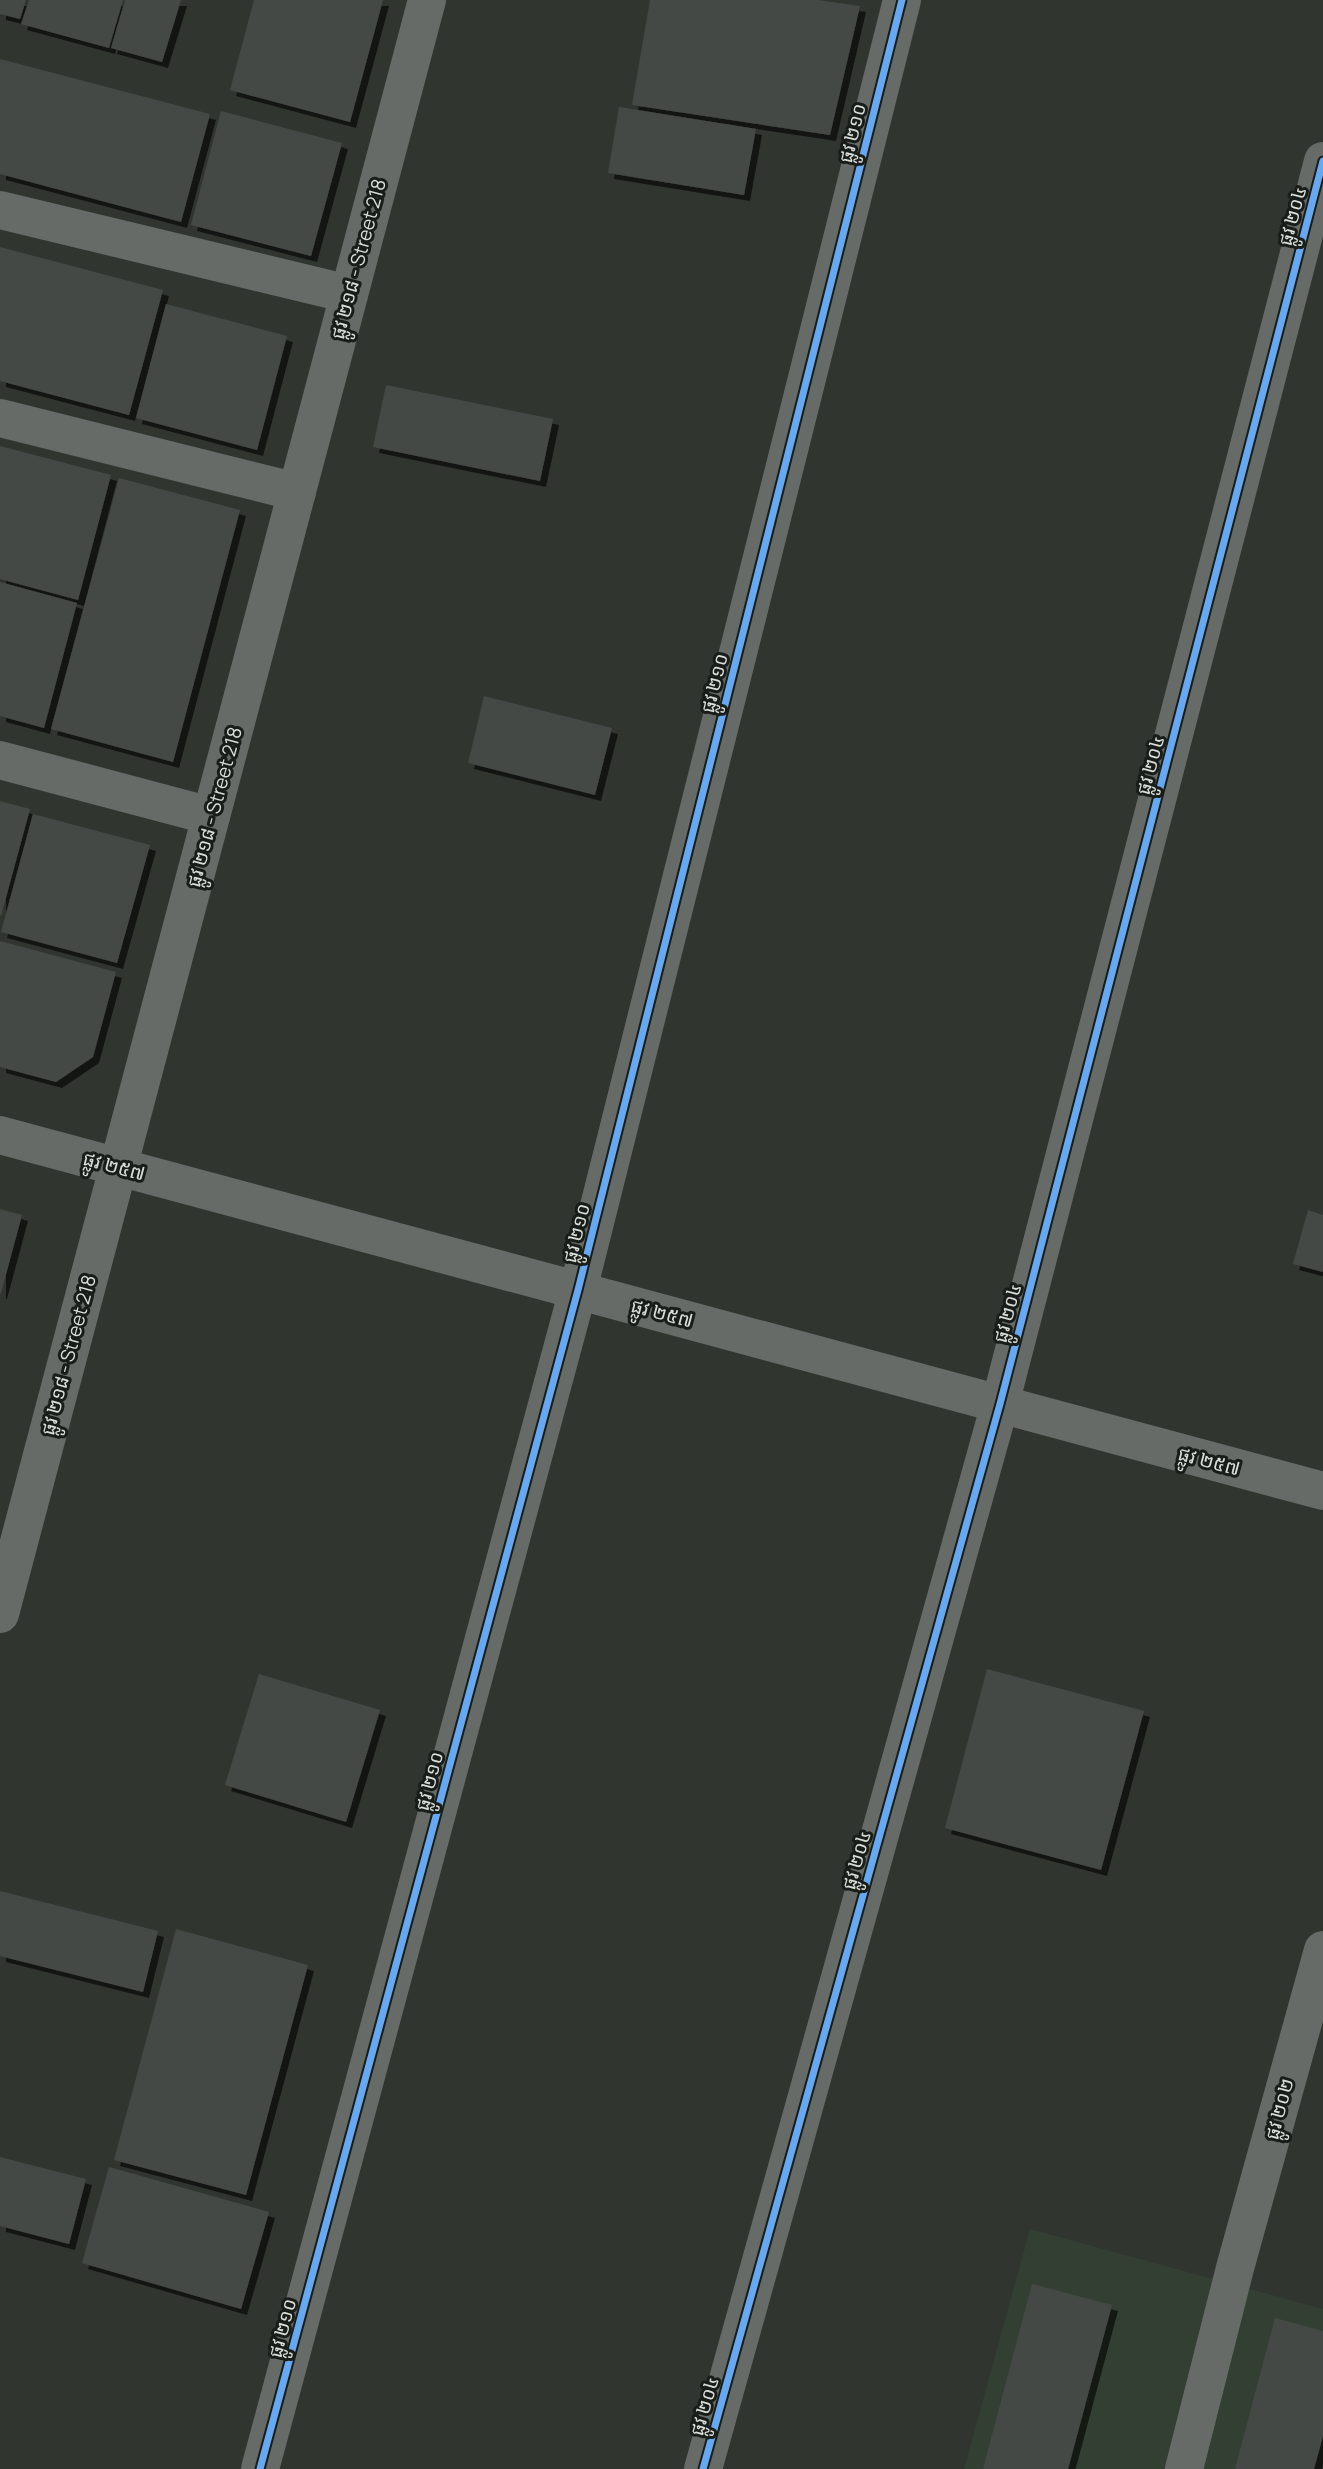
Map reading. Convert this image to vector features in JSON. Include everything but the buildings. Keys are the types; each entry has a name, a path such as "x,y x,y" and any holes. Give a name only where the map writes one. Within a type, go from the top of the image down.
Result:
{"street":[{"name":"ផ្លូវ ២១៨ - Street 218","path":"0,1614 427,0"},
{"name":"ផ្លូវ ២១០","path":"260,2469 578,1290 902,0"},
{"name":"ផ្លូវ ២០៤","path":"703,2469 1000,1404 1323,160"},
{"path":"0,210 349,294"},
{"path":"0,418 297,492"},
{"path":"0,760 211,816"},
{"name":"ផ្លូវ ២៥៧","path":"0,1135 1323,1491"},
{"name":"ផ្លូវ ២០២","path":"1184,2469 1235,2268 1323,1950"}],"shaded area":[{"path":"1030,2229 1323,2309 1323,2436 1314,2469 964,2469"}],"cycle path":[{"path":"260,2469 578,1290 902,0"},
{"path":"703,2469 1000,1404 1323,161"}]}
